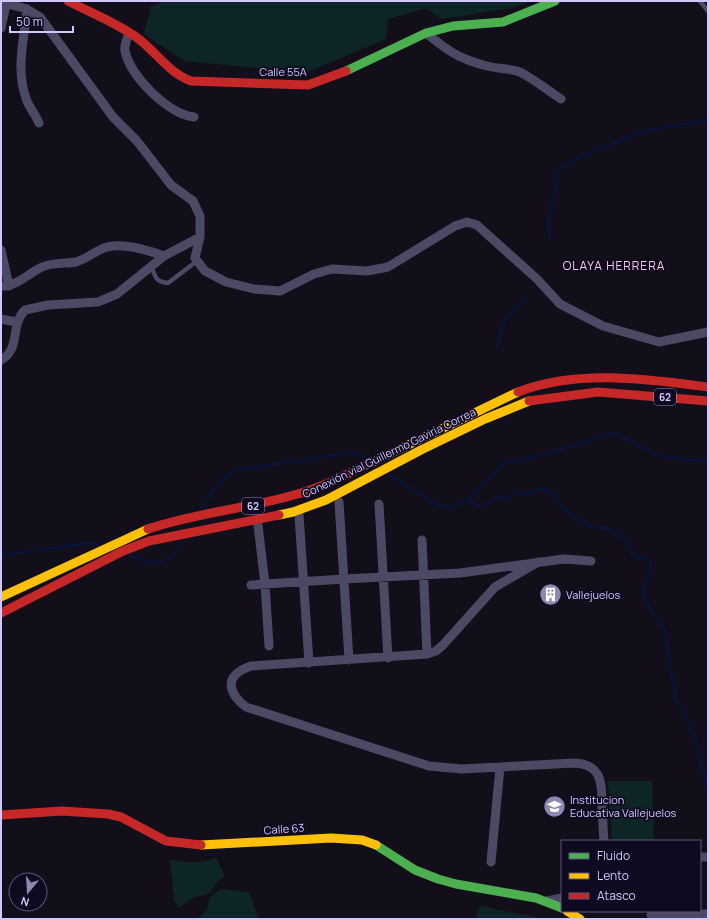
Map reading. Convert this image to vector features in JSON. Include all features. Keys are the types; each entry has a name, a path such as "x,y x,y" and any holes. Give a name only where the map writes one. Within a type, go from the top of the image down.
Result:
{"main road":[{"name":"Calle 55A","path":"68,1 129,33 141,41 173,73 183,79 191,81 296,86 318,82 426,33 452,26 503,22 555,1"},
{"name":"Conexión vial Guillermo Gaviria Correa","path":"1,597 83,558 152,528 186,518 256,505 297,495 330,482 419,441 515,393 578,379 624,379 708,387"},
{"name":"Conexión vial Guillermo Gaviria Correa","path":"1,613 123,551 149,542 279,515 308,507 340,493 420,450 506,410 528,402 582,393 622,392 708,401"},
{"name":"Calle 63","path":"1,815 34,812 105,814 120,817 162,840 195,845 331,838 362,840 378,846 416,870 438,879 547,901 561,908"},
{"path":"569,912 580,919"}],"street":[{"path":"1,28 4,3 27,9 38,14 113,117 137,140 171,185 192,201 200,216 200,237 195,258 205,271 226,282 254,289 280,291 314,274 332,269 367,271 388,267 455,226 467,222 476,225 537,279 560,304 603,326 659,342 708,332"},
{"path":"27,9 20,55 21,81 28,101 40,123"},
{"path":"129,33 125,44 126,55 144,84 173,109 181,114 194,117"},
{"path":"426,33 441,47 456,56 487,66 510,69 521,73 561,99"},
{"path":"1,360 5,358 14,344 16,322 25,310 48,305 98,302 117,294 164,256 188,245 200,237"},
{"path":"1,250 5,286 46,265 76,262 106,248 120,246 147,250 164,256"},
{"path":"1,319 16,322"},
{"path":"339,502 349,660"},
{"path":"379,504 388,658"},
{"path":"298,515 309,663"},
{"path":"258,525 265,584 269,646"},
{"path":"422,540 427,654"},
{"path":"251,585 384,576 460,573 564,558 591,561"},
{"path":"538,562 495,587 436,651 427,654 388,658 251,666 239,670 232,678 230,686 235,698 246,707 429,766 462,769 574,763 585,765 593,769 601,782 604,840"},
{"path":"491,862 500,767"},
{"path":"547,901 561,898"},
{"path":"651,915 667,917 708,914"}],"lane":[{"path":"700,1 708,11"},
{"path":"151,266 157,280 160,283 168,284 197,261"}],"green space":[{"path":"162,1 531,1 512,8 442,19 426,8 388,19 386,39 308,72 285,73 270,69 184,61 144,34 151,7"},
{"path":"608,781 652,781 654,840 612,840"},
{"path":"216,858 225,876 217,882 210,893 193,898 178,908 174,899 170,859 182,862 193,862"},
{"path":"222,889 249,892 259,919 196,919 206,912 211,897"},
{"path":"480,906 535,917 539,919 476,919"}],"waterway":[{"path":"550,241 549,220 559,169 580,157 641,132 708,120"},
{"path":"497,347 504,321 528,297"},
{"path":"387,473 437,505 451,508 467,500 503,464 534,457 615,433 660,456 708,462"},
{"path":"201,508 223,479 236,470 358,452 367,459"},
{"path":"467,500 481,506 495,499 544,489 553,493 563,508 590,527 607,528 628,540 632,556 650,560 650,570 643,596 665,631 676,699 687,718 695,738 708,792"},
{"path":"130,555 147,562 161,562 172,555 183,540"},
{"path":"1,555 87,543 97,544"}],"traffic: fast":[{"path":"346,71 426,33 453,26 503,22 555,1"},
{"path":"376,845 415,870 438,879 456,884 536,898 561,908"}],"traffic: slow":[{"path":"373,462 518,392"},
{"path":"279,515 293,512 326,500 421,450 485,419 529,401"},
{"path":"1,597 148,529"},
{"path":"201,845 331,838 362,840 376,845"},
{"path":"569,912 580,919"}],"traffic: jam":[{"path":"68,1 111,22 136,37 168,67 191,81 308,85 346,71"},
{"path":"518,392 564,380 588,378 636,379 708,387"},
{"path":"529,401 598,392 708,401"},
{"path":"148,529 184,519 276,500 304,492 314,489 373,462"},
{"path":"1,613 123,551 149,541 279,515"},
{"path":"1,815 62,811 108,814 121,817 166,841 201,845"}],"place":[{"name":"Vallejuelos","path":"551,595"},
{"name":"Institucion Educativa Vallejuelos","path":"554,806"}],"district":[{"name":"OLAYA HERRERA","path":"614,266"}]}
